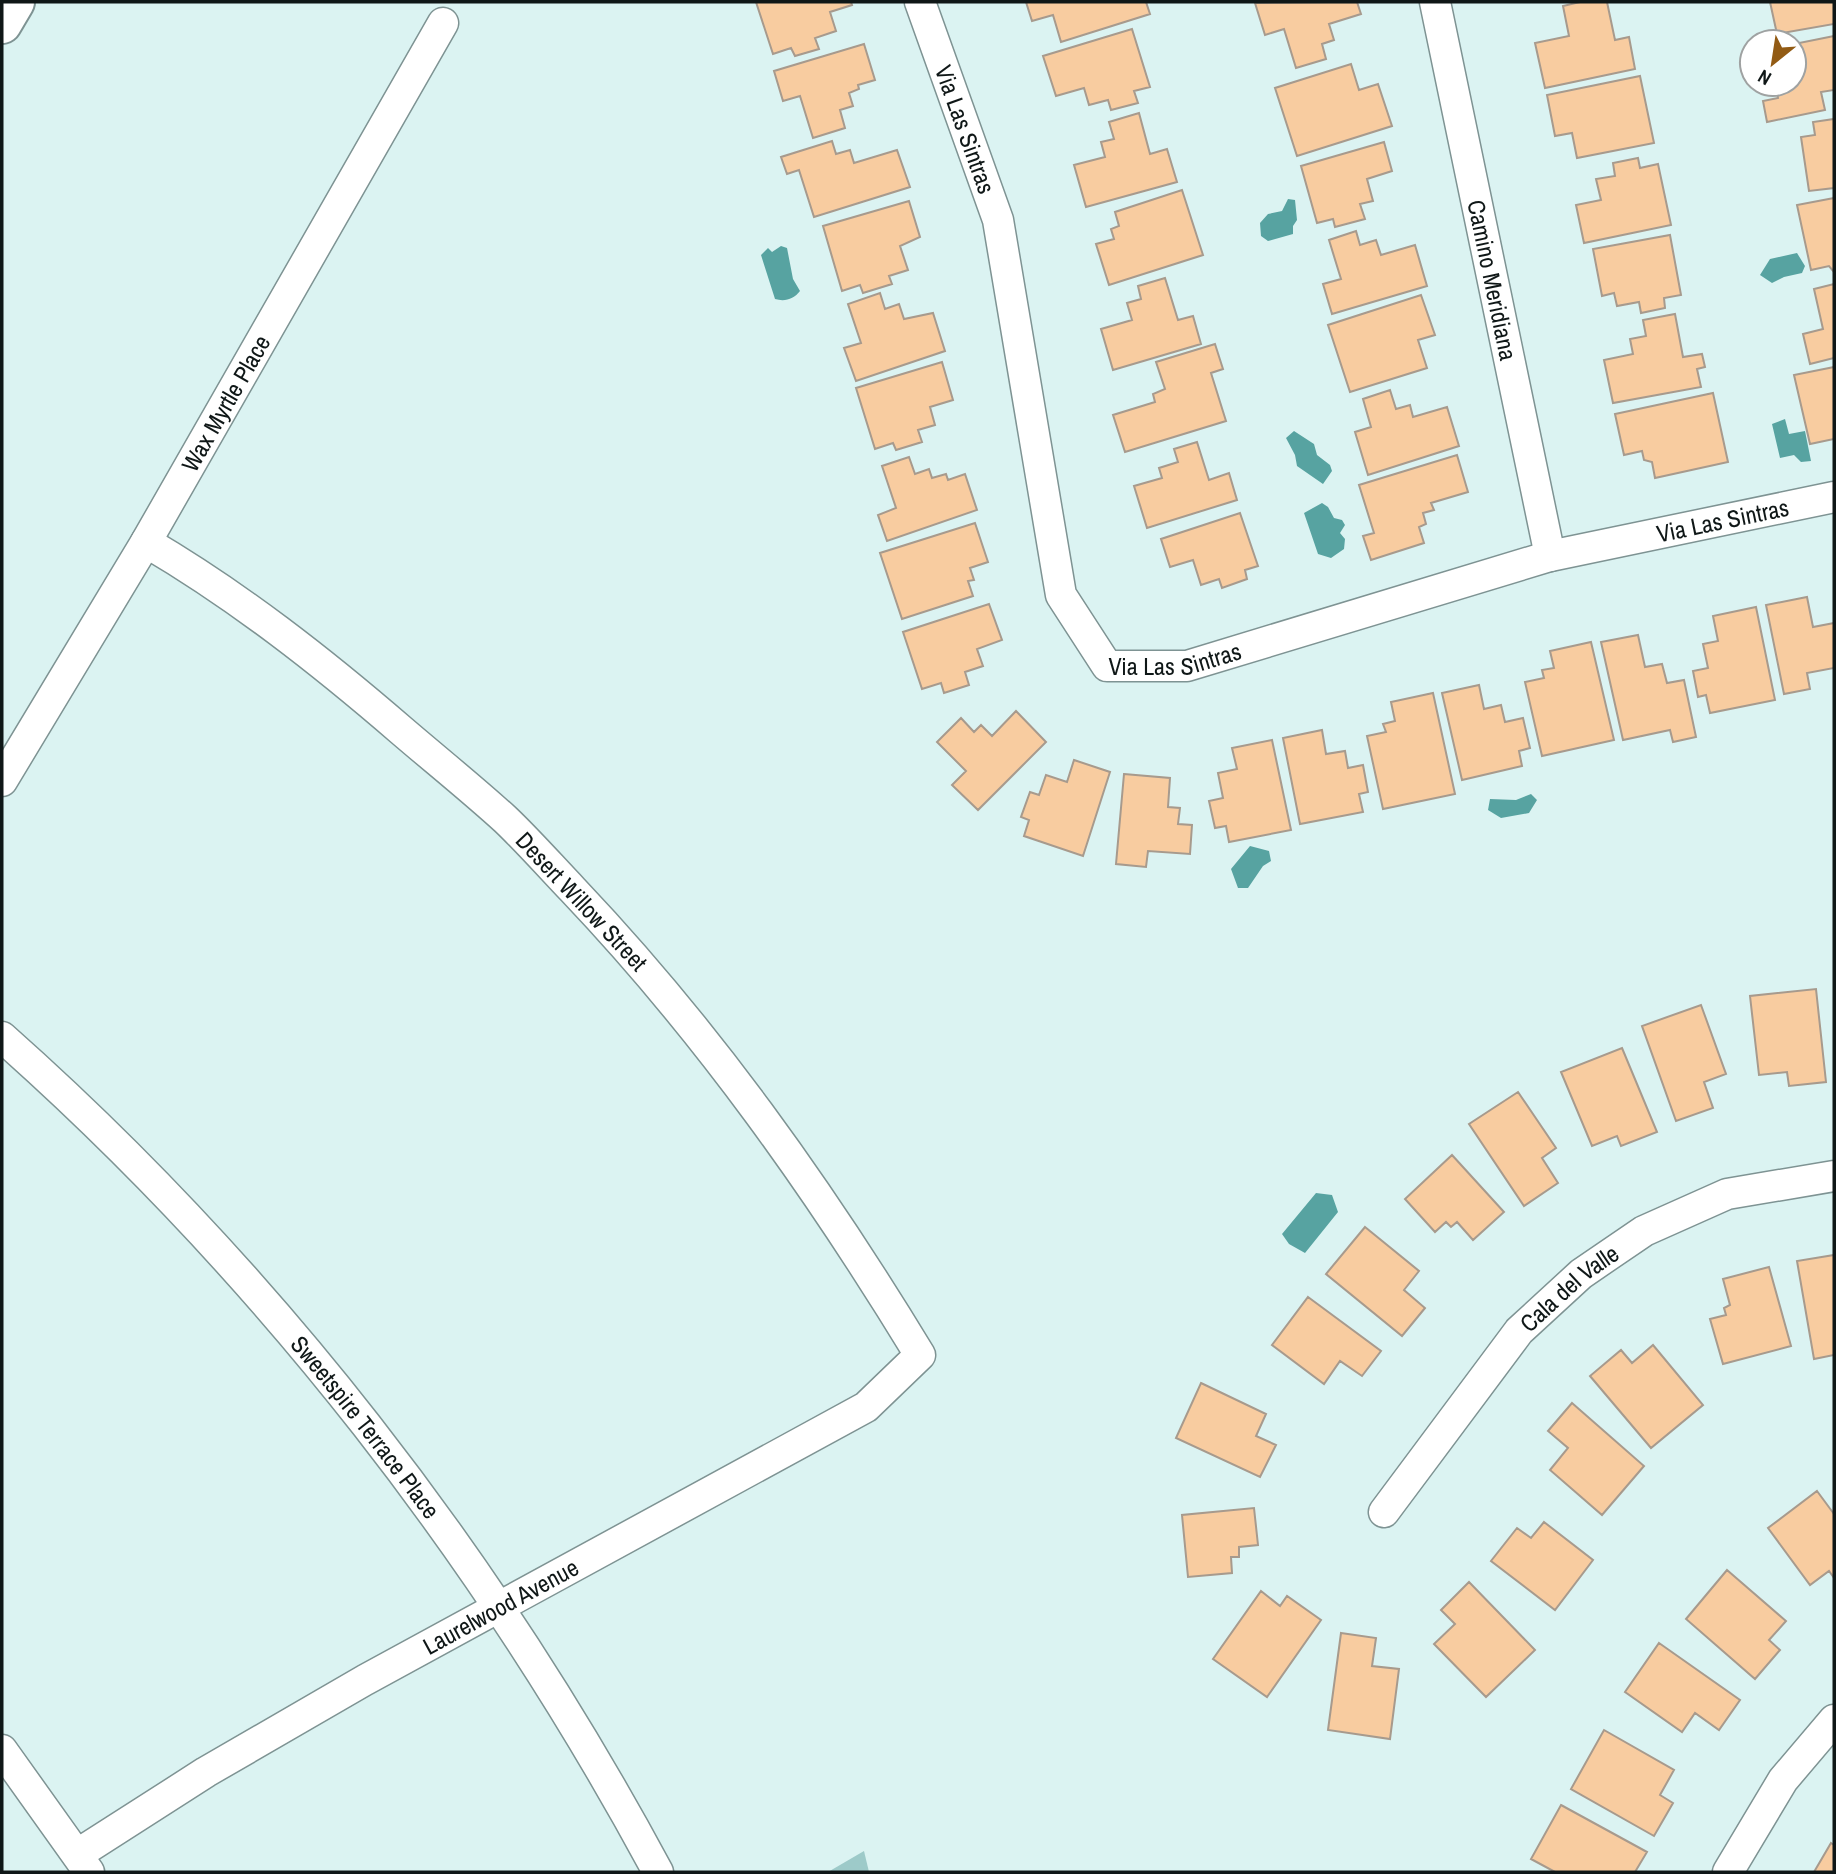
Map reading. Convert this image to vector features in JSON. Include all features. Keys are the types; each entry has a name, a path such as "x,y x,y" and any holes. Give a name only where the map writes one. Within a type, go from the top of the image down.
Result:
{"highway":[{"path":"2,24 15,2"}],"street":[{"name":"Via Las Sintras","path":"920,2 998,220 1060,595 1107,666 1187,666 1550,556 1834,497"},
{"name":"Camino Meridiana","path":"1435,2 1550,556"},
{"name":"Wax Myrtle Place","path":"2,781 146,542 443,23"},
{"name":"Desert Willow Street","path":"146,542 207,578 332,670 507,821 685,1015 763,1116 862,1260 920,1355"},
{"name":"Sweetspire Terrace Place","path":"2,1037 132,1160 252,1286 375,1434 499,1606 623,1807 658,1872"},
{"name":"Cala del Valle","path":"1384,1511 1519,1331 1581,1274 1644,1231 1727,1194 1834,1176"},
{"name":"Laurelwood Avenue","path":"84,1863 205,1772 499,1606 866,1407 920,1355"},
{"path":"1728,1872 1783,1780 1834,1720"},
{"path":"2,1750 84,1863"}],"shaded area":[{"path":"1288,199 1295,200 1297,220 1293,226 1293,234 1268,241 1261,236 1260,223 1268,214 1282,211"},
{"path":"781,246 787,248 793,279 800,291 786,300 775,299 761,255 768,248 772,252"},
{"path":"1797,253 1805,266 1802,273 1772,283 1760,275 1770,259"},
{"path":"1785,419 1789,434 1805,431 1811,461 1801,462 1794,455 1780,458 1772,424"},
{"path":"1294,431 1314,444 1317,455 1330,465 1332,471 1323,484 1297,466 1295,455 1286,438"},
{"path":"1322,503 1328,507 1334,518 1342,520 1345,525 1340,533 1345,539 1344,549 1331,558 1318,554 1304,513"},
{"path":"1531,794 1537,800 1529,813 1501,818 1488,810 1490,799 1516,800"},
{"path":"1250,846 1269,851 1271,861 1263,866 1248,888 1238,888 1231,869"},
{"path":"1316,1193 1332,1195 1338,1212 1305,1253 1289,1244 1282,1234"},
{"path":"864,1851 869,1872 828,1872"}],"building":[{"path":"756,2 851,2 852,5 830,12 836,31 815,38 819,49 795,56 791,48 773,54"},
{"path":"1026,2 1146,2 1150,14 1061,42 1053,15 1032,21"},
{"path":"1357,2 1361,14 1329,24 1334,40 1322,44 1326,59 1296,68 1284,29 1265,35 1255,3"},
{"path":"1580,2 1607,2 1615,40 1629,37 1635,69 1545,88 1535,43 1569,36 1563,6"},
{"path":"1770,2 1834,2 1834,24 1808,29 1776,28"},
{"path":"1132,29 1150,87 1134,91 1138,103 1111,110 1108,100 1089,105 1084,88 1056,96 1043,56"},
{"path":"1834,36 1834,90 1821,92 1825,110 1767,122 1763,101 1808,98 1808,41"},
{"path":"864,44 875,80 858,85 859,89 849,93 853,106 840,110 845,128 813,138 800,96 783,101 774,71"},
{"path":"1351,64 1359,90 1378,84 1392,126 1297,156 1275,88"},
{"path":"1640,76 1654,143 1577,158 1572,133 1555,136 1547,95"},
{"path":"1139,113 1150,154 1167,149 1177,182 1086,207 1074,165 1105,157 1101,142 1114,139 1109,122"},
{"path":"1834,119 1834,188 1809,191 1801,137 1815,135 1813,122"},
{"path":"832,141 836,154 850,150 854,163 897,150 910,187 814,217 799,170 787,174 781,157"},
{"path":"1384,142 1392,171 1367,179 1373,201 1360,204 1365,219 1335,227 1333,219 1317,223 1301,166"},
{"path":"1638,158 1640,168 1658,164 1671,225 1584,243 1576,205 1601,200 1596,179 1615,176 1613,163"},
{"path":"1182,190 1203,255 1109,285 1096,244 1114,239 1111,229 1119,226 1115,212"},
{"path":"1834,198 1834,272 1829,266 1811,270 1797,205"},
{"path":"909,201 920,237 900,246 908,270 889,276 892,284 863,293 860,285 842,291 823,226"},
{"path":"1356,231 1360,245 1376,240 1381,255 1415,245 1427,286 1332,314 1323,284 1341,279 1329,240"},
{"path":"1670,235 1681,295 1664,298 1665,308 1641,313 1639,302 1617,306 1614,293 1602,296 1593,249"},
{"path":"1165,278 1178,320 1193,316 1201,344 1113,370 1101,329 1132,320 1127,303 1141,299 1138,286"},
{"path":"1834,284 1834,358 1810,364 1803,334 1823,329 1814,289"},
{"path":"880,293 885,309 899,304 904,319 933,313 945,351 856,381 844,348 861,343 848,304"},
{"path":"1421,295 1435,335 1418,340 1427,368 1350,392 1328,325"},
{"path":"1675,314 1683,357 1702,354 1705,367 1697,369 1701,387 1613,403 1604,360 1633,354 1630,339 1646,336 1643,320"},
{"path":"1215,344 1223,369 1211,373 1226,421 1125,452 1113,415 1155,402 1153,394 1165,389 1156,362"},
{"path":"942,362 953,400 930,407 935,425 918,430 922,442 896,450 893,443 875,449 856,388"},
{"path":"1834,367 1834,439 1810,444 1794,375"},
{"path":"1390,390 1396,409 1410,405 1413,417 1447,407 1459,446 1368,475 1355,432 1371,427 1363,399"},
{"path":"1713,393 1728,462 1655,478 1652,462 1644,460 1642,451 1624,455 1615,414"},
{"path":"1197,442 1209,480 1229,473 1237,500 1147,528 1134,486 1162,478 1159,468 1178,462 1174,449"},
{"path":"1457,455 1468,492 1431,503 1434,510 1423,513 1426,524 1419,527 1424,543 1371,560 1363,536 1374,533 1359,485"},
{"path":"909,457 915,474 929,469 932,478 946,474 948,480 965,474 977,510 887,541 878,515 896,508 882,466"},
{"path":"1240,513 1258,566 1245,570 1247,579 1222,588 1219,579 1201,585 1193,560 1170,567 1161,539"},
{"path":"975,523 988,562 970,568 974,580 968,581 973,596 902,619 880,553"},
{"path":"1807,597 1813,627 1834,623 1834,668 1807,673 1810,689 1784,694 1766,605"},
{"path":"989,604 1002,640 977,649 983,666 965,672 969,685 944,693 941,683 922,689 903,632"},
{"path":"1756,607 1775,700 1710,713 1706,695 1698,697 1693,671 1708,668 1703,644 1718,641 1713,616"},
{"path":"1638,635 1645,667 1662,664 1667,683 1684,680 1696,737 1673,742 1670,730 1623,740 1601,642"},
{"path":"1591,642 1614,740 1542,756 1525,682 1544,678 1542,670 1554,668 1550,651"},
{"path":"1479,685 1484,709 1501,705 1505,722 1523,718 1530,748 1519,751 1522,766 1462,780 1442,693"},
{"path":"1433,693 1455,794 1383,809 1367,736 1386,732 1383,724 1395,721 1391,702"},
{"path":"1016,711 1046,742 978,810 952,785 966,771 937,742 961,718 974,732 981,725 992,736"},
{"path":"1322,730 1326,754 1345,751 1348,768 1363,765 1368,792 1359,794 1363,812 1300,824 1283,738"},
{"path":"1272,740 1291,830 1229,842 1226,826 1215,828 1209,801 1223,798 1218,773 1237,769 1232,748"},
{"path":"1074,760 1110,772 1083,856 1024,836 1029,820 1021,817 1030,792 1039,795 1046,775 1067,782"},
{"path":"1124,774 1170,778 1168,807 1180,808 1178,824 1192,825 1190,854 1148,851 1146,867 1116,864"},
{"path":"1816,989 1826,1082 1789,1086 1787,1072 1759,1075 1750,996"},
{"path":"1701,1005 1726,1074 1704,1082 1713,1108 1676,1121 1642,1026"},
{"path":"1622,1048 1657,1132 1621,1146 1617,1136 1592,1146 1561,1072"},
{"path":"1518,1092 1556,1148 1542,1158 1558,1183 1524,1206 1469,1124"},
{"path":"1452,1155 1504,1212 1473,1240 1457,1222 1451,1227 1446,1222 1435,1232 1405,1199"},
{"path":"1365,1227 1419,1271 1404,1290 1425,1308 1402,1336 1326,1274"},
{"path":"1834,1255 1834,1355 1814,1359 1797,1261"},
{"path":"1769,1267 1791,1346 1723,1364 1710,1319 1726,1315 1724,1308 1730,1305 1723,1279"},
{"path":"1308,1297 1381,1351 1362,1376 1340,1361 1324,1384 1272,1345"},
{"path":"1653,1345 1703,1405 1651,1448 1590,1376 1621,1350 1632,1363"},
{"path":"1201,1383 1266,1414 1256,1436 1276,1445 1260,1477 1176,1438"},
{"path":"1572,1403 1644,1466 1602,1515 1550,1470 1568,1448 1548,1431"},
{"path":"1817,1491 1834,1514 1834,1578 1829,1571 1810,1585 1768,1528"},
{"path":"1254,1508 1258,1545 1239,1547 1239,1557 1231,1557 1232,1573 1188,1577 1182,1515"},
{"path":"1544,1522 1593,1560 1555,1610 1491,1561 1517,1528 1531,1538"},
{"path":"1727,1570 1786,1621 1769,1640 1780,1650 1755,1679 1686,1619"},
{"path":"1469,1582 1535,1650 1486,1697 1434,1644 1455,1624 1441,1610"},
{"path":"1261,1591 1280,1606 1287,1596 1321,1620 1267,1697 1213,1659"},
{"path":"1341,1633 1376,1638 1372,1666 1399,1669 1390,1739 1328,1730"},
{"path":"1659,1643 1740,1700 1719,1730 1695,1713 1682,1732 1625,1692"},
{"path":"1604,1730 1674,1770 1660,1795 1673,1803 1654,1836 1571,1789"},
{"path":"1561,1805 1647,1852 1635,1872 1555,1872 1531,1859"},
{"path":"1831,1843 1834,1845 1834,1872 1814,1872"}]}
